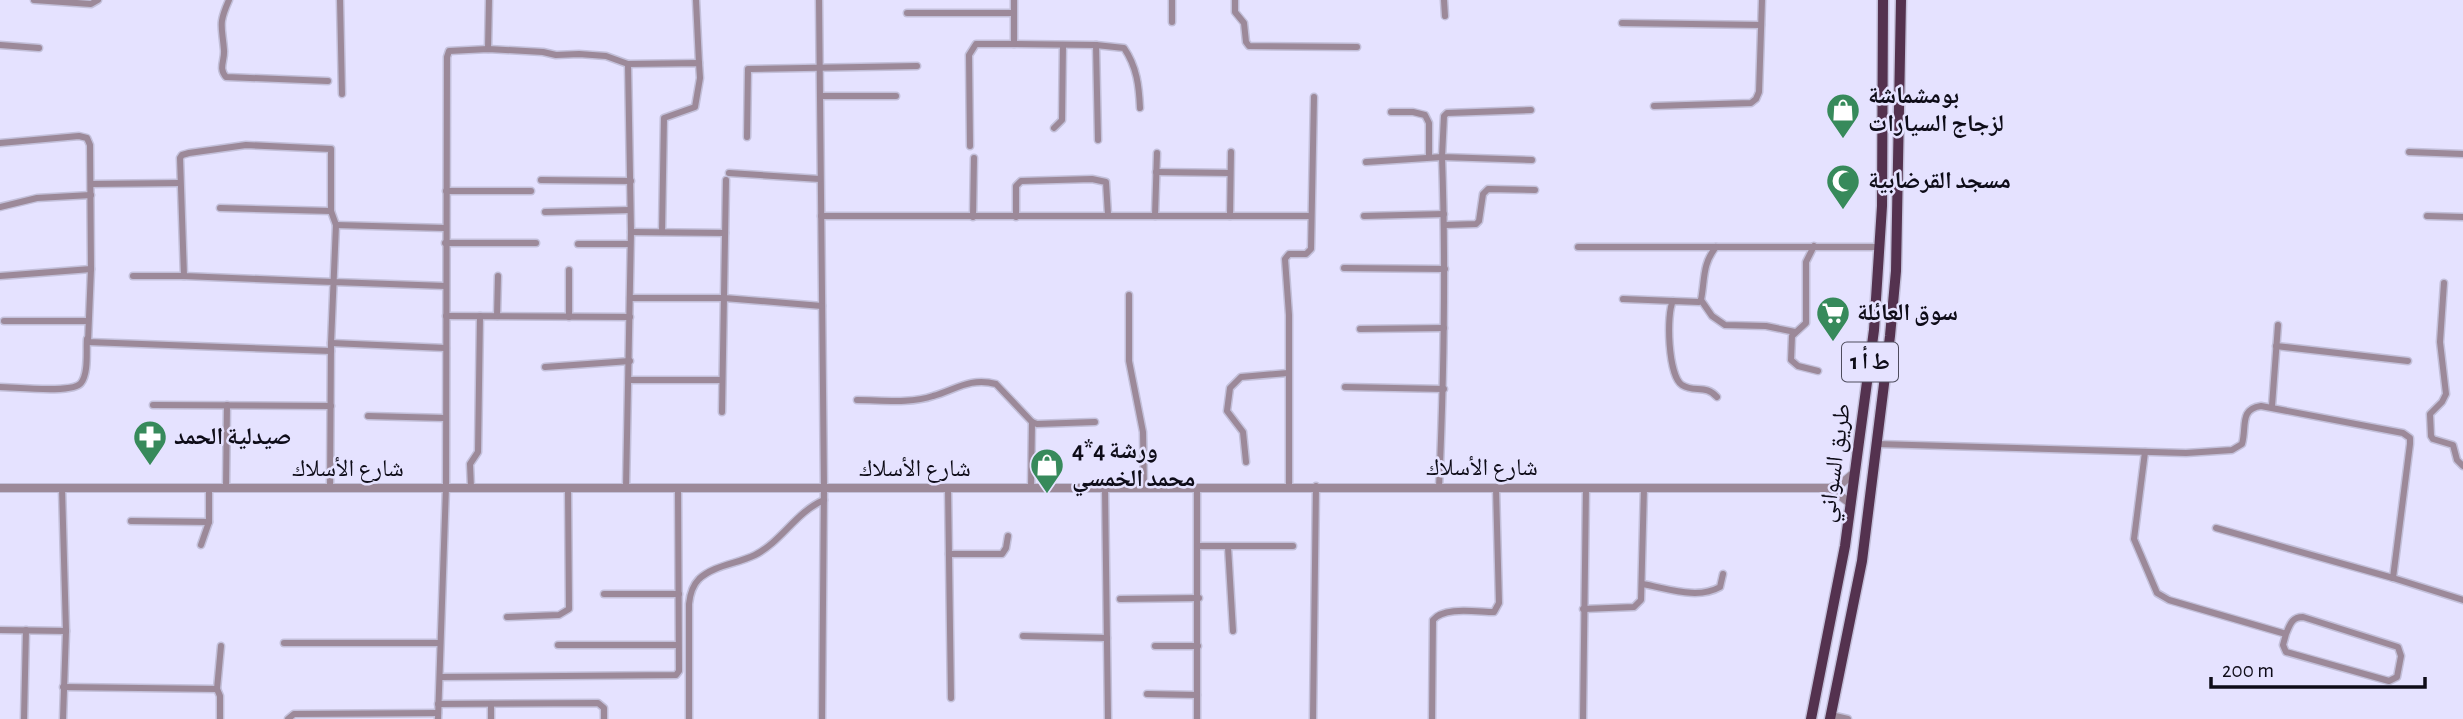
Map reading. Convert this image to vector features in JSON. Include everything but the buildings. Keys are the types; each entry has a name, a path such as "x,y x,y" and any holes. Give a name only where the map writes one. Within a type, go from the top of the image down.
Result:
{"highway":[{"name":"طريق السواني","path":"1811,719 1851,504 1874,330 1883,146 1883,0"},
{"name":"طريق السواني","path":"1830,717 1862,561 1896,271 1901,0"}],"street":[{"path":"34,0 91,4 98,0"},
{"path":"229,0 220,27 224,51 222,74 226,77 328,81"},
{"path":"340,0 342,94"},
{"path":"488,49 489,0"},
{"path":"662,232 664,118 695,107 701,78 696,0"},
{"path":"819,0 824,488 822,719"},
{"path":"1014,0 1014,44"},
{"path":"1172,0 1172,22"},
{"path":"1235,0 1235,12 1244,23 1249,46 1357,47"},
{"path":"1444,0 1444,16"},
{"path":"1654,106 1751,103 1756,99 1759,92 1762,0"},
{"path":"907,13 1013,13"},
{"path":"1622,23 1761,24"},
{"path":"970,146 970,51 976,44 1096,45 1124,48 1138,79 1140,108"},
{"path":"0,45 39,48"},
{"path":"1054,128 1062,120 1063,45"},
{"path":"1096,45 1098,140"},
{"path":"288,719 294,714 438,716 446,487 445,228 449,51 488,49 606,56 628,64 699,63"},
{"path":"626,488 631,232 628,64"},
{"path":"747,137 748,69 917,66"},
{"path":"821,96 896,96"},
{"path":"1289,487 1289,315 1285,259 1289,254 1306,254 1311,249 1314,97"},
{"path":"1439,488 1444,389 1444,116 1447,113 1531,110"},
{"path":"1391,112 1425,115 1429,122 1429,156"},
{"path":"0,143 79,136 87,138 90,145 92,195 91,269 85,370 82,381 65,389 0,387"},
{"path":"184,276 179,183 182,155 246,145 331,149 331,211 336,225 331,347 330,488"},
{"path":"1230,216 1231,152"},
{"path":"2409,152 2463,154"},
{"path":"1155,216 1157,153"},
{"path":"1366,162 1429,156 1532,160"},
{"path":"973,217 974,158"},
{"path":"1156,172 1230,173"},
{"path":"722,412 727,176 820,179"},
{"path":"541,180 631,181"},
{"path":"1016,217 1017,183 1080,180 1105,182 1108,215"},
{"path":"91,184 179,183"},
{"path":"1444,225 1476,224 1479,221 1483,194 1489,190 1535,190"},
{"path":"446,191 531,191"},
{"path":"0,207 37,198 92,195"},
{"path":"220,208 331,211"},
{"path":"545,212 630,210"},
{"path":"1364,216 1444,214"},
{"path":"821,216 1311,216"},
{"path":"2427,216 2463,217"},
{"path":"336,225 445,228"},
{"path":"631,232 725,233"},
{"path":"445,243 536,243"},
{"path":"578,244 629,244"},
{"path":"1814,246 1806,262 1806,323 1792,336 1791,360 1818,371"},
{"path":"1578,247 1879,247"},
{"path":"1716,247 1705,266 1701,300 1712,316 1725,325 1766,326 1795,332"},
{"path":"1344,268 1445,269"},
{"path":"0,276 91,269"},
{"path":"569,270 569,317"},
{"path":"133,276 446,286"},
{"path":"497,316 498,276"},
{"path":"2444,283 2441,342 2446,394 2430,414 2431,436 2453,445 2457,460 2463,466"},
{"path":"1129,295 1129,361 1143,432 1144,488"},
{"path":"630,298 724,298 822,306"},
{"path":"1623,299 1701,300"},
{"path":"1673,301 1670,309 1671,362 1675,375 1685,387 1708,389 1717,397"},
{"path":"446,316 630,317"},
{"path":"471,488 470,464 478,452 480,316"},
{"path":"4,321 88,321"},
{"path":"2272,406 2278,325"},
{"path":"1360,329 1444,328"},
{"path":"87,337 92,344 446,348"},
{"path":"2276,346 2408,361"},
{"path":"545,367 630,361"},
{"path":"1246,462 1243,432 1227,411 1230,388 1241,377 1289,373"},
{"path":"629,380 722,380"},
{"path":"857,400 911,400 934,396 954,387 990,382 996,384 1031,422 1095,422"},
{"path":"1345,387 1444,389"},
{"path":"153,405 331,406"},
{"path":"226,488 227,405"},
{"path":"1877,444 2186,453 2232,450 2242,444 2244,419 2249,409 2261,405 2408,435 2410,444 2393,578"},
{"path":"368,416 445,418"},
{"path":"1031,422 1031,488"},
{"path":"2145,452 2134,539 2157,593 2169,600 2286,634"},
{"path":"1830,488 1842,483 1855,472"},
{"path":"1313,719 1316,486"},
{"name":"شارع الأسلاك","path":"0,488 1830,488"},
{"path":"62,488 66,631 63,719"},
{"path":"201,545 209,522 209,488"},
{"path":"507,617 559,615 569,609 568,488"},
{"path":"441,677 676,675 679,671 678,488"},
{"path":"948,488 951,698"},
{"path":"1105,488 1108,719"},
{"path":"1432,719 1433,620 1436,615 1445,612 1494,612 1499,603 1496,488"},
{"path":"1583,719 1586,488"},
{"path":"1583,609 1634,607 1641,600 1644,488"},
{"path":"1830,488 1851,504"},
{"path":"1197,489 1198,719"},
{"path":"689,719 689,604 695,584 701,577 716,569 756,555 776,540 803,512 824,500"},
{"path":"131,521 209,522"},
{"path":"2216,527 2463,600"},
{"path":"949,554 1002,554 1008,536"},
{"path":"1198,546 1293,546"},
{"path":"1228,547 1233,631"},
{"path":"1642,584 1698,594 1720,587 1723,574"},
{"path":"604,594 679,594"},
{"path":"1120,599 1199,598"},
{"path":"2303,617 2398,647 2402,656 2397,677 2394,681 2389,681 2286,652 2283,645 2286,634 2292,620 2303,617"},
{"path":"0,630 66,631"},
{"path":"24,719 26,630"},
{"path":"1023,636 1107,638"},
{"path":"284,643 440,643"},
{"path":"558,646 678,645"},
{"path":"220,719 220,696 217,689 221,646"},
{"path":"1155,646 1198,646"},
{"path":"63,687 217,689"},
{"path":"1147,694 1197,695"},
{"path":"438,704 598,703 604,708 604,719"},
{"path":"491,704 491,719"},
{"path":"1830,717 1848,719"}],"place":[{"name":"بومشماشة لزجاج السيارات","path":"1843,140"},
{"name":"مسجد القرضابية","path":"1843,211"},
{"name":"سوق العائلة","path":"1833,343"},
{"name":"صيدلية الحمد","path":"150,467"},
{"name":"4*4 ورشة محمد الخمسي","path":"1047,495"}]}
